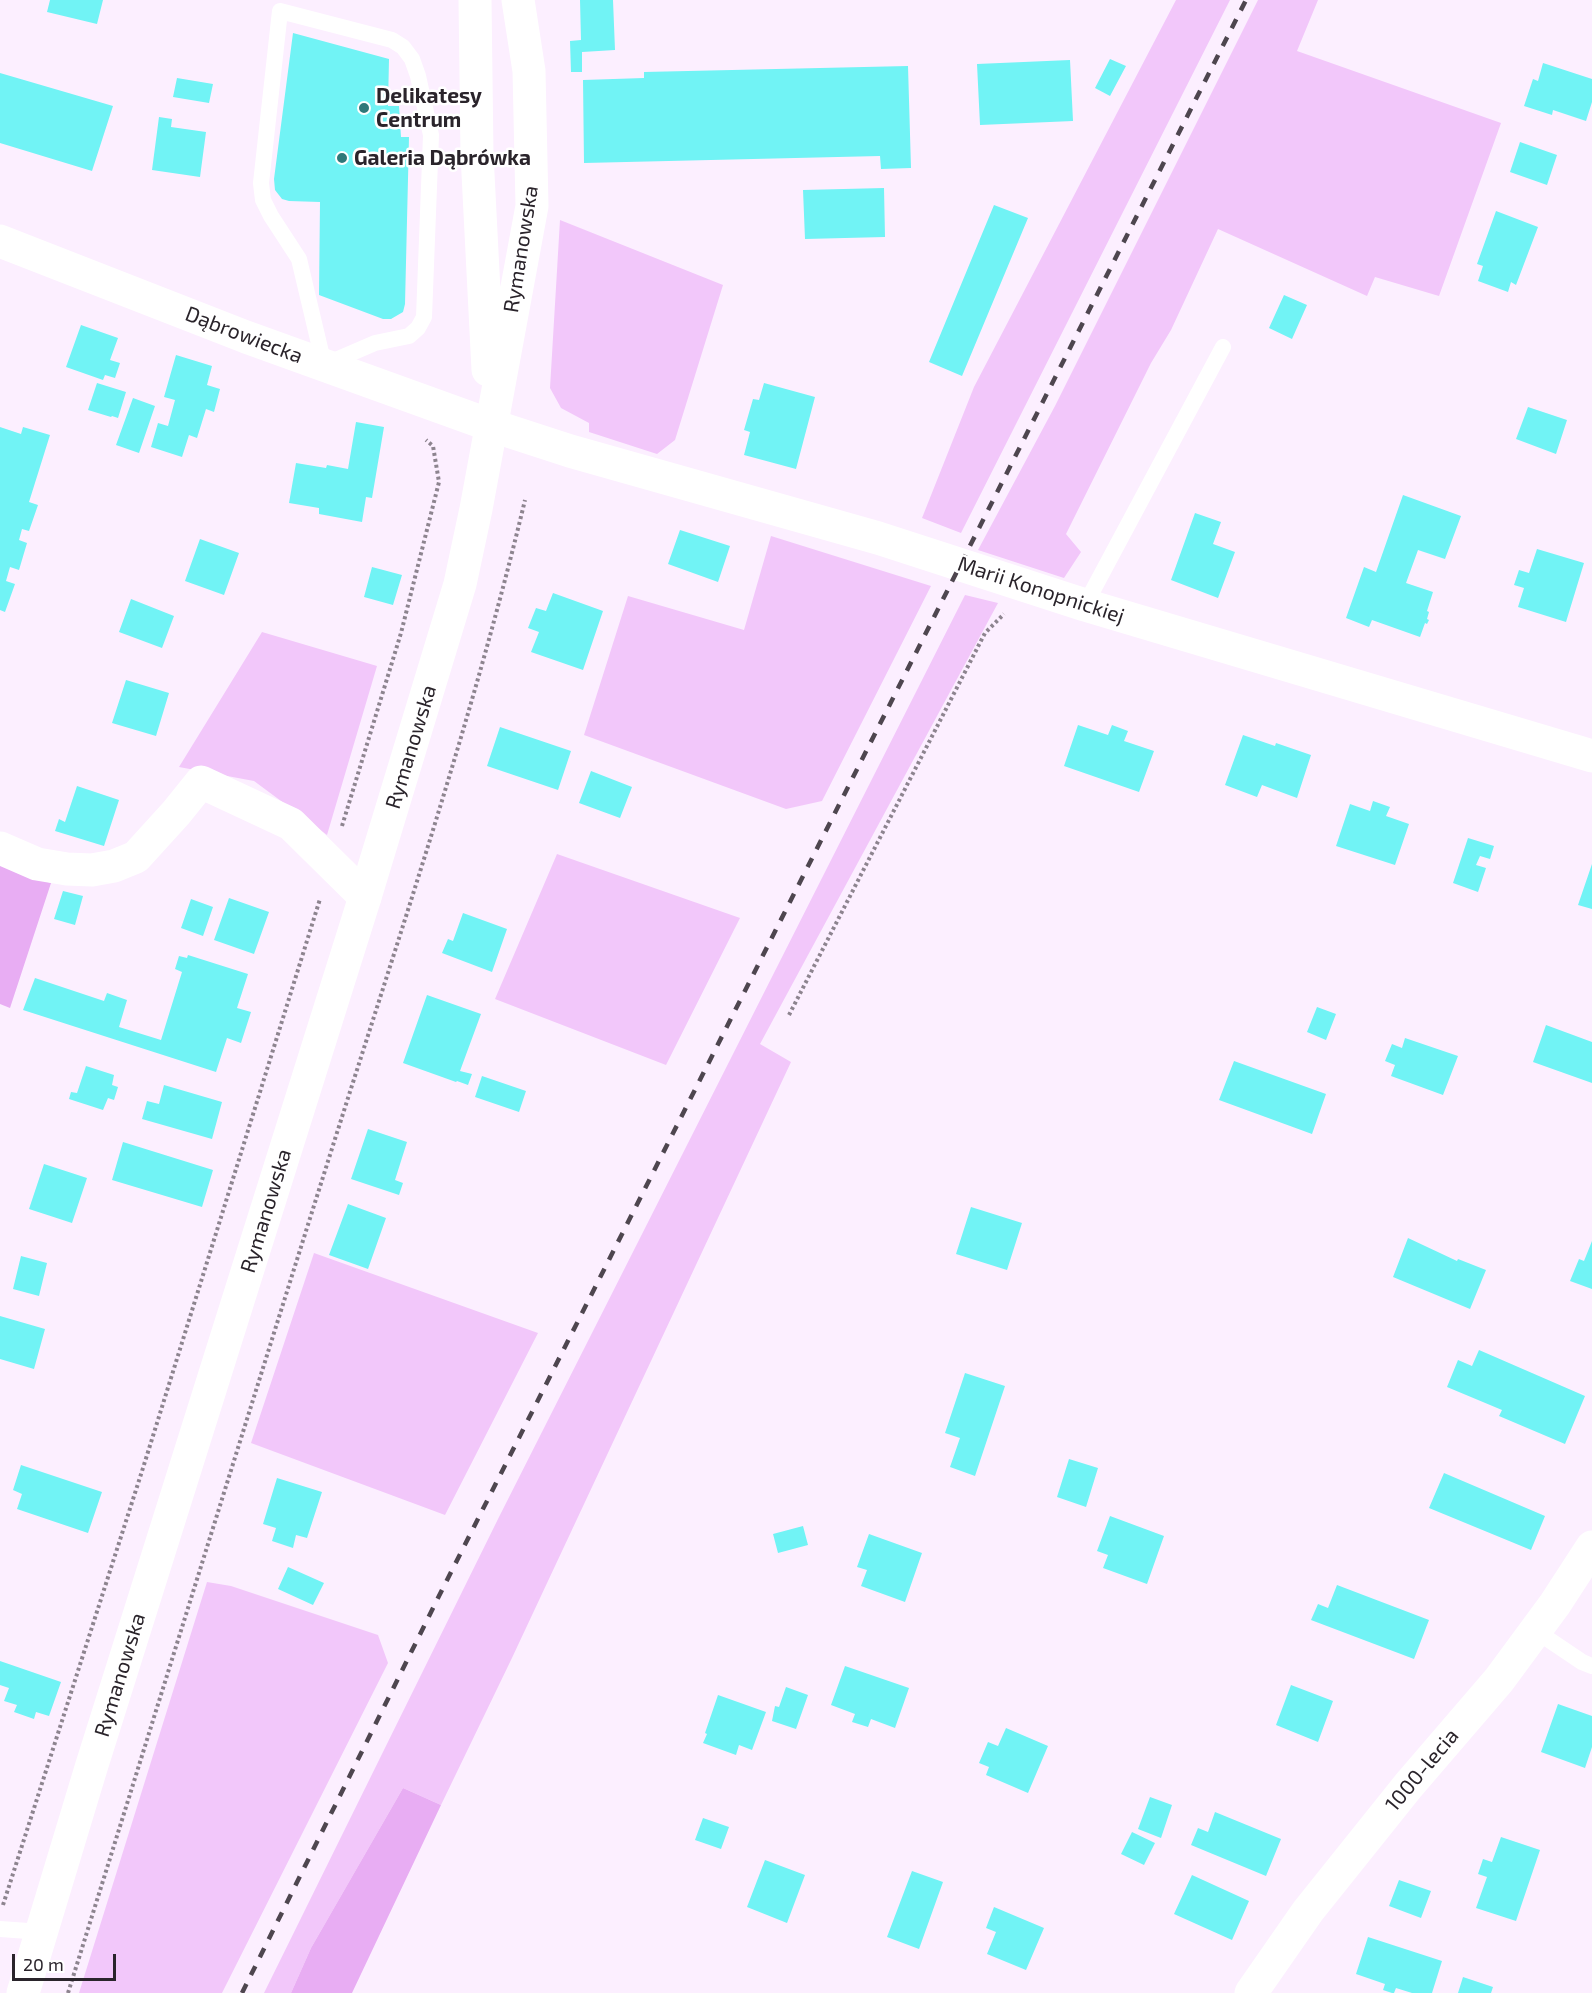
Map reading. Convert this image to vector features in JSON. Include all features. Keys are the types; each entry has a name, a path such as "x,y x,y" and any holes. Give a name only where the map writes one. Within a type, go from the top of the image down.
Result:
{"street":[{"name":"Rymanowska","path":"475,0 477,154 490,425"},
{"name":"Rymanowska","path":"23,1993 91,1768 365,897 460,584 532,206 529,71 518,0"},
{"name":"Dąbrowiecka","path":"2,246 490,425"},
{"name":"Marii Konopnickiej","path":"490,425 614,464 878,538 1085,605 1592,756"},
{"path":"0,848 37,864 67,869 92,870 114,866 136,857 201,782 291,824 365,897"},
{"name":"1000-lecia","path":"1251,1993 1314,1902 1408,1786 1499,1680 1536,1631 1592,1547"}],"lane":[{"path":"280,11 392,40 403,47 412,59 418,76 431,135 424,317 418,328 409,336 375,343 324,365 299,259 271,216 263,200 262,192 261,183 280,11"},
{"path":"1085,605 1223,347"},
{"path":"1536,1631 1582,1662 1592,1666"},
{"path":"0,1929 42,1932"}],"path":[{"path":"0,1914 143,1468 401,633 439,482 433,446 425,438"},
{"path":"68,1993 442,803 501,599 525,500"},
{"path":"789,1015 985,633 1030,588"}],"shaded area":[{"path":"1176,0 1230,0 961,533 922,518 974,387"},
{"path":"1258,0 1318,0 1297,51 1501,123 1439,296 1375,277 1367,296 1218,229 1171,330 1151,363 1066,534 1081,552 1064,578 978,550 1055,406"},
{"path":"560,220 723,285 675,440 657,454 589,432 589,423 561,408 550,388"},
{"path":"771,536 931,586 822,801 786,809 584,735 628,596 744,630"},
{"path":"965,595 998,603 760,1044 791,1062 441,1805 403,1788 311,1948 291,1993 264,1993 499,1517"},
{"path":"262,632 377,666 327,835 254,781 179,767"},
{"path":"557,854 740,918 666,1065 495,999"},
{"path":"0,865 51,883 10,1008 0,1004"},
{"path":"314,1253 538,1333 445,1515 251,1443"},
{"path":"207,1582 231,1586 378,1635 388,1663 222,1993 79,1993"},
{"path":"403,1788 441,1805 352,1993 291,1993 311,1948"}],"building":[{"path":"50,0 103,0 97,24 47,12"},
{"path":"580,0 613,0 615,50 582,52 582,72 571,72 570,41 581,40"},
{"name":"Galeria Dąbrówka","path":"293,33 389,59 388,106 399,106 401,137 409,137 405,304 403,312 391,319 383,319 319,295 320,202 289,201 282,199 275,190 274,179"},
{"path":"1110,59 1126,66 1110,96 1095,88"},
{"path":"1070,60 1073,121 980,125 977,64"},
{"path":"1543,63 1592,79 1592,102 1586,121 1553,110 1552,115 1524,106 1533,79 1538,81"},
{"path":"908,66 911,168 881,169 880,156 584,163 583,80 644,78 644,72"},
{"path":"0,73 113,106 92,171 0,143"},
{"path":"177,78 213,84 209,103 173,97"},
{"path":"159,117 172,119 171,127 206,132 200,177 152,170"},
{"path":"1520,142 1557,155 1547,185 1510,172"},
{"path":"884,188 885,237 805,239 803,190"},
{"path":"994,205 1028,218 962,376 929,362"},
{"path":"1496,211 1538,227 1516,285 1511,282 1508,292 1478,281 1483,266 1477,264"},
{"path":"1284,295 1307,305 1292,339 1269,328"},
{"path":"81,325 118,338 110,360 120,363 115,378 105,375 103,380 66,367"},
{"path":"176,355 212,366 207,385 220,389 214,412 206,409 197,438 189,435 182,457 151,447 158,423 168,426 175,400 164,397"},
{"path":"97,383 126,392 118,418 88,410"},
{"path":"764,383 815,397 796,469 744,455 750,432 744,430 753,399 759,400"},
{"path":"133,398 155,406 139,453 116,445"},
{"path":"1528,407 1567,420 1556,454 1516,439"},
{"path":"356,422 384,427 372,498 366,497 362,522 319,514 319,508 289,503 296,463 348,469"},
{"path":"0,427 21,434 23,427 50,435 29,502 38,505 29,531 22,529 19,540 27,543 19,570 10,567 6,581 15,584 5,612 0,610"},
{"path":"1403,495 1461,516 1445,559 1418,550 1406,583 1433,592 1427,611 1429,620 1427,624 1425,623 1420,637 1372,620 1369,627 1346,618 1364,567 1376,572"},
{"path":"1195,513 1221,522 1213,544 1235,552 1218,598 1171,580"},
{"path":"680,530 730,546 718,582 668,564"},
{"path":"200,539 239,553 224,595 185,581"},
{"path":"1537,549 1584,563 1566,622 1518,607 1524,588 1514,585 1519,570 1529,573"},
{"path":"372,567 402,575 393,605 364,597"},
{"path":"553,593 603,611 583,670 531,652 539,632 528,628 536,608 546,611"},
{"path":"131,599 174,616 162,648 119,632"},
{"path":"126,680 169,693 156,736 112,723"},
{"path":"1078,725 1108,735 1112,725 1128,731 1124,741 1154,751 1139,792 1064,766"},
{"path":"500,727 571,751 558,790 487,766"},
{"path":"1243,735 1311,755 1297,798 1262,785 1257,797 1225,785"},
{"path":"591,771 632,787 620,818 579,803"},
{"path":"77,786 119,800 104,846 55,831 59,819 65,822"},
{"path":"1373,801 1390,807 1386,816 1409,824 1395,865 1336,846 1350,804 1370,811"},
{"path":"1468,838 1494,846 1490,859 1480,856 1476,865 1486,868 1478,892 1453,883"},
{"path":"1592,864 1592,909 1578,905"},
{"path":"63,891 83,896 75,925 54,919"},
{"path":"229,898 269,912 254,954 214,940"},
{"path":"191,899 213,907 203,936 181,928"},
{"path":"463,913 507,929 492,972 442,953 448,939 453,941"},
{"path":"188,955 248,974 237,1008 251,1012 241,1043 227,1038 216,1072 23,1010 35,978 104,1001 107,993 127,1000 119,1027 161,1040 182,972 175,969 179,956 187,958"},
{"path":"427,995 481,1014 460,1071 472,1074 468,1085 403,1063"},
{"path":"1317,1007 1336,1014 1326,1040 1307,1032"},
{"path":"1546,1025 1592,1042 1592,1083 1533,1062"},
{"path":"1405,1038 1458,1056 1443,1095 1391,1076 1395,1065 1385,1061 1392,1044 1402,1048"},
{"path":"1234,1061 1326,1094 1312,1134 1219,1100"},
{"path":"86,1066 114,1075 112,1085 118,1087 114,1100 108,1098 103,1110 69,1099 71,1092 77,1093"},
{"path":"482,1076 526,1091 519,1112 475,1097"},
{"path":"164,1085 222,1102 212,1139 142,1119 147,1101 159,1104"},
{"path":"368,1129 407,1142 395,1180 403,1183 399,1195 351,1179"},
{"path":"123,1142 213,1170 202,1207 112,1180"},
{"path":"44,1164 87,1178 72,1223 29,1209"},
{"path":"348,1204 386,1218 368,1269 329,1255"},
{"path":"971,1207 1022,1223 1007,1270 956,1254"},
{"path":"1408,1238 1457,1261 1458,1259 1486,1270 1470,1309 1393,1277"},
{"path":"1592,1241 1592,1289 1570,1281 1579,1259 1584,1261"},
{"path":"21,1256 47,1263 39,1296 13,1289"},
{"path":"0,1316 45,1329 34,1369 0,1359"},
{"path":"1479,1350 1585,1396 1565,1444 1499,1416 1502,1410 1447,1387 1458,1360 1472,1366"},
{"path":"965,1373 1005,1386 975,1476 950,1467 960,1438 945,1433"},
{"path":"1069,1459 1098,1468 1086,1507 1057,1497"},
{"path":"21,1465 102,1492 88,1533 17,1509 22,1494 13,1490"},
{"path":"1444,1473 1545,1516 1531,1550 1429,1508"},
{"path":"277,1478 322,1492 307,1538 296,1535 293,1548 272,1541 276,1528 263,1524"},
{"path":"1110,1516 1164,1536 1147,1584 1103,1568 1108,1555 1097,1551"},
{"path":"803,1526 808,1545 778,1553 773,1534"},
{"path":"869,1534 922,1553 905,1602 861,1586 867,1570 857,1567"},
{"path":"288,1567 324,1583 313,1605 278,1589"},
{"path":"1337,1585 1429,1620 1414,1659 1311,1620 1318,1604 1328,1608"},
{"path":"0,1661 61,1682 49,1716 36,1712 34,1719 14,1712 17,1705 4,1701 9,1688 0,1685"},
{"path":"845,1666 909,1688 895,1728 871,1719 868,1727 852,1722 855,1714 831,1705"},
{"path":"1291,1685 1333,1701 1318,1742 1276,1725"},
{"path":"786,1687 808,1695 796,1729 772,1721 775,1706 779,1707"},
{"path":"718,1695 766,1712 752,1750 739,1745 736,1755 703,1743"},
{"path":"1558,1704 1592,1716 1592,1747 1585,1768 1541,1752"},
{"path":"1006,1728 1048,1746 1028,1793 986,1775 989,1767 979,1763 988,1742 998,1746"},
{"path":"1150,1797 1172,1805 1161,1838 1138,1829"},
{"path":"1215,1812 1281,1839 1266,1876 1191,1845 1198,1828 1208,1832"},
{"path":"703,1818 729,1827 721,1849 695,1840"},
{"path":"1132,1832 1155,1843 1144,1865 1121,1854"},
{"path":"1501,1837 1540,1850 1516,1921 1476,1908 1487,1877 1478,1874 1483,1859 1492,1862"},
{"path":"765,1860 805,1875 787,1923 747,1907"},
{"path":"912,1871 943,1882 919,1949 887,1937"},
{"path":"1192,1875 1249,1901 1232,1940 1174,1914"},
{"path":"1399,1880 1431,1891 1421,1918 1389,1906"},
{"path":"994,1907 1044,1928 1026,1970 987,1954 996,1932 986,1928"},
{"path":"1368,1937 1442,1961 1432,1993 1412,1993 1396,1988 1392,1993 1383,1990 1385,1984 1356,1974"},
{"path":"1463,1977 1493,1987 1491,1993 1458,1993"}],"railway":[{"path":"242,1993 442,1590 1246,0"}],"place":[{"name":"Delikatesy Centrum","path":"364,108"},
{"name":"Galeria Dąbrówka","path":"342,158"}]}
